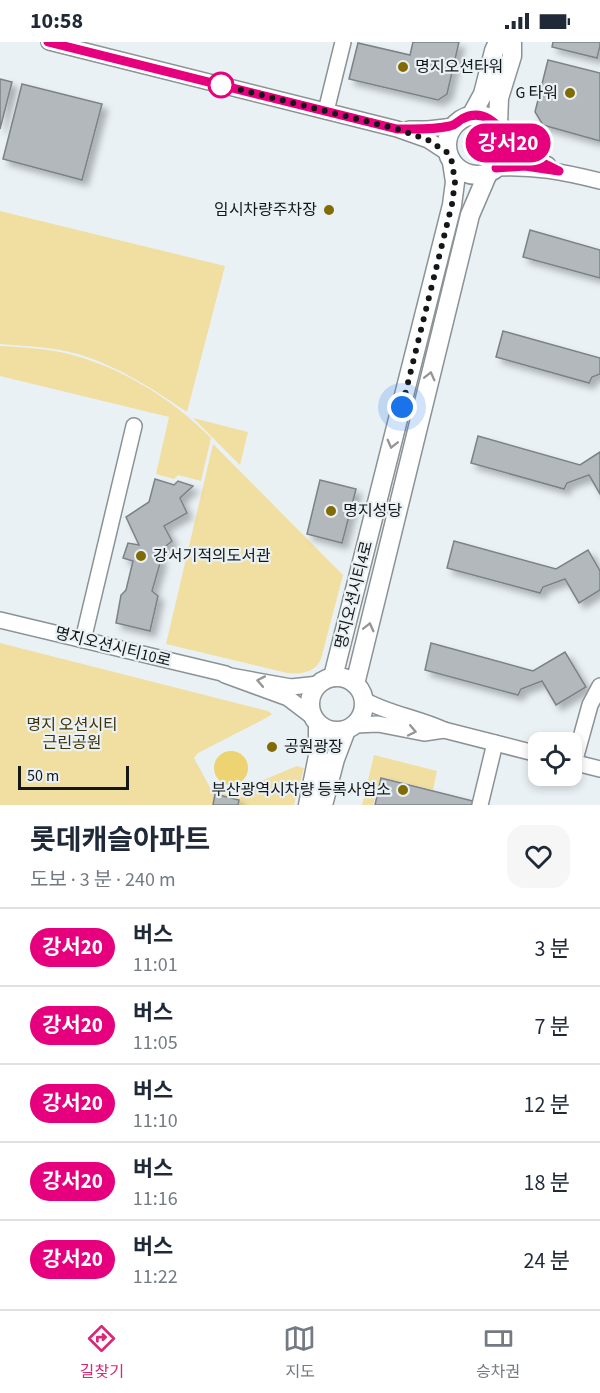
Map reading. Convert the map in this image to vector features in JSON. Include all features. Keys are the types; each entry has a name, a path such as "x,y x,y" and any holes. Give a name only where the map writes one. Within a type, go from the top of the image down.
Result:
{"main road":[{"path":"471,116 483,94 498,42"},
{"path":"498,124 499,98 512,56 512,42"},
{"path":"471,116 481,116 498,124 504,132 506,151 492,170 478,175 459,170 450,158 447,144 454,126 462,119 471,116"},
{"name":"명지오션시티4로","path":"326,681 452,204 455,182 450,158"},
{"name":"명지오션시티4로","path":"355,684 470,215 492,170"},
{"path":"308,805 318,756 316,720 310,699 326,681 348,679 361,691 364,709 361,718 351,728 335,759 323,805"},
{"path":"316,720 332,731 351,728"}],"street":[{"path":"49,42 397,129 428,140 450,158"},
{"path":"326,111 343,42"},
{"path":"397,129 454,126"},
{"path":"506,142 559,171"},
{"path":"492,170 525,166 600,181"},
{"path":"83,640 135,426"},
{"name":"명지오션시티10로","path":"0,620 226,674"},
{"path":"226,674 291,687 326,681"},
{"path":"226,674 288,698 316,720"},
{"path":"582,732 590,705 600,686"},
{"path":"364,700 378,708 421,720 444,730 528,751"},
{"path":"351,728 378,724 424,734 444,730"},
{"path":"480,805 495,743"},
{"path":"582,765 600,769"}],"green space":[{"path":"0,211 225,266 187,412 135,379 93,359 59,350 0,344"},
{"path":"0,346 60,352 81,357 122,374 160,396 211,438 201,481 178,475 174,479 156,474 169,417 0,376"},
{"path":"193,418 248,432 240,465"},
{"path":"213,444 343,575 321,659 311,670 302,673 287,673 166,644"},
{"name":"명지 오션시티 근린공원","path":"0,643 268,711 272,714 268,717 198,753 194,758 212,791 229,794 297,766 304,768 294,805 0,805"},
{"path":"374,755 437,771 433,790 381,777 373,805 362,805"}],"shaded area":[{"path":"231,751 243,756 248,768 243,780 231,785 219,780 214,768 219,756"}],"building":[{"name":"명지오션타워","path":"413,42 459,42 447,94 438,100 349,79 358,43 410,55"},
{"path":"553,42 600,42 600,46 597,58 552,47"},
{"name":"G 타워","path":"548,60 600,73 600,141 543,125 535,112"},
{"path":"0,79 12,82 0,129"},
{"path":"22,84 102,104 82,180 3,159"},
{"path":"530,230 600,250 600,278 523,257"},
{"path":"503,331 600,358 600,374 592,377 589,383 496,357"},
{"path":"478,436 580,465 600,452 600,494 589,475 567,483 564,489 471,463"},
{"name":"강서기적의도서관","path":"155,479 174,485 178,481 193,486 180,498 187,513 164,526 172,541 156,554 161,560 152,591 158,596 150,631 116,623 121,595 126,590 133,561 123,558 128,543 139,545 126,517 149,502"},
{"name":"명지성당","path":"320,480 356,489 342,543 307,534"},
{"path":"454,541 556,569 588,550 600,571 600,590 579,603 565,579 543,587 540,593 447,568"},
{"path":"431,643 533,671 565,652 586,687 556,705 542,681 521,689 518,695 425,670"},
{"name":"부산광역시차량 등록사업소","path":"381,778 473,801 472,805 375,805"},
{"path":"215,794 239,800 238,805 213,805"}],"bus line":[{"name":"강서20","path":"48,42 397,129 454,126 462,119 481,116 498,124 504,132 506,142 559,171 525,166 496,168"}],"place":[{"name":"명지오션타워","path":"403,67"},
{"name":"G 타워","path":"570,93"},
{"name":"임시차량주차장","path":"329,210"},
{"name":"명지성당","path":"331,511"},
{"name":"강서기적의도서관","path":"141,556"},
{"name":"공원광장","path":"272,747"},
{"name":"부산광역시차량 등록사업소","path":"403,790"}],"route":[{"path":"221,85 210,82 397,129 428,140 448,153 455,182 452,204 402,407"}]}
